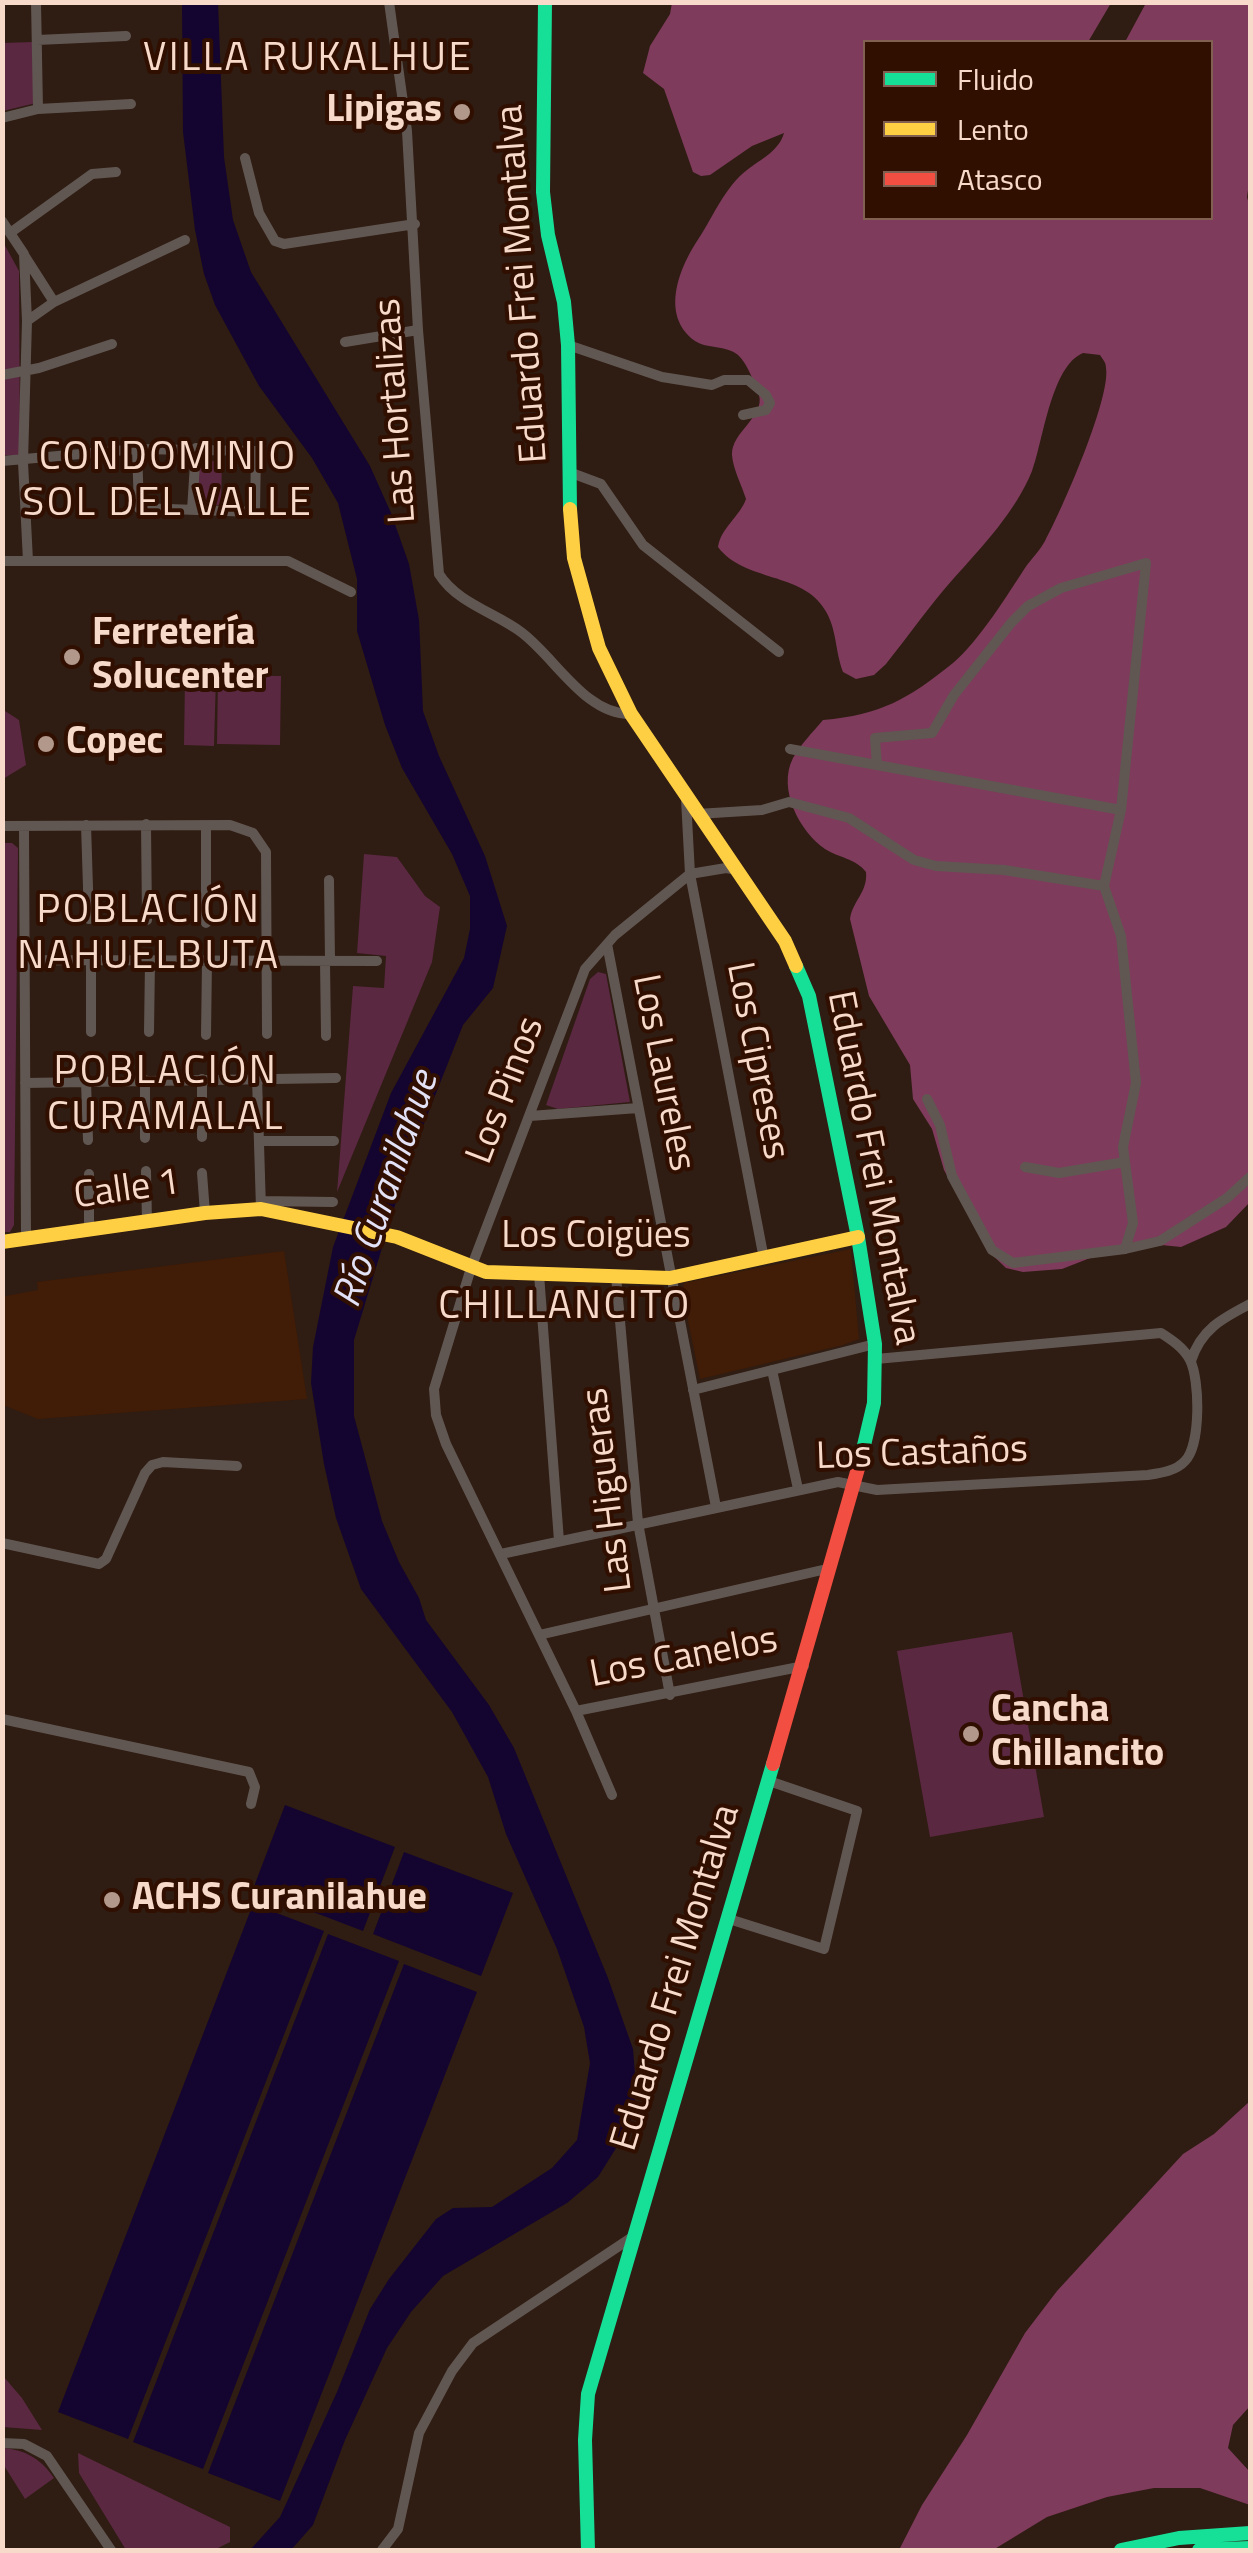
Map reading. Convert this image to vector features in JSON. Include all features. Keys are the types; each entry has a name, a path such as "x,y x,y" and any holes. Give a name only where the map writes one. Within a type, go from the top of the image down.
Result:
{"main road":[{"name":"Eduardo Frei Montalva","path":"544,2 543,192 548,235 564,302 570,519 580,589 599,648 632,714 785,941 809,996 858,1237 876,1352 870,1426 856,1486 588,2394 588,2550"},
{"name":"Calle 1","path":"2,1242 261,1205 322,1220"},
{"name":"Los Coigües","path":"322,1220 397,1237 472,1268 538,1274 670,1278 858,1237"},
{"path":"1121,2550 1206,2535 1250,2533"},
{"path":"1199,2550 1250,2548"}],"street":[{"path":"36,2 38,109"},
{"name":"Las Hortalizas","path":"389,2 404,97 415,224 418,330 439,574 453,591 533,641 582,693 608,708 632,714"},
{"path":"37,40 126,36"},
{"path":"2,118 38,109 131,104"},
{"path":"245,158 260,213 275,241 284,244 415,224"},
{"path":"10,233 92,174 116,172"},
{"path":"2,221 54,302"},
{"path":"27,321 54,302 186,240"},
{"path":"24,254 27,321 23,462 28,561"},
{"path":"345,342 418,330"},
{"path":"2,374 26,371 112,344"},
{"path":"568,346 662,376 712,385 724,380 748,380 770,403 766,410 744,414"},
{"path":"192,510 196,448"},
{"path":"2,462 137,449 256,451 255,512 139,508 137,449"},
{"path":"569,472 601,484 643,545 779,652"},
{"path":"2,561 288,561 351,592"},
{"path":"878,765 875,738 932,733 954,695 1028,606 1061,588 1146,563 1121,810 1104,886 1121,936 1136,1084 1124,1147 1133,1223 1125,1249"},
{"path":"790,749 1121,810"},
{"path":"686,798 690,874 726,868 739,870"},
{"path":"696,814 762,810 790,802 849,818 914,860 936,866 1004,870 1104,886"},
{"path":"146,824 147,920"},
{"path":"86,825 89,919"},
{"path":"2,826 240,827 261,841 266,852 267,1034"},
{"path":"24,827 26,1239"},
{"path":"206,827 206,922"},
{"name":"Los Pinos","path":"612,1795 446,1444 436,1416 434,1389 472,1268 585,970 607,944 690,874"},
{"name":"Los Cipreses","path":"690,874 764,1258"},
{"path":"326,1036 329,880"},
{"name":"Los Laureles","path":"607,944 716,1506"},
{"path":"24,960 377,961"},
{"path":"91,960 91,1032"},
{"path":"149,1032 150,961"},
{"path":"206,1035 207,961"},
{"path":"257,1078 261,1205 333,1202"},
{"path":"25,1084 336,1078"},
{"path":"202,1079 202,1137"},
{"path":"145,1080 145,1138"},
{"path":"86,1082 88,1140"},
{"path":"927,1099 940,1125 952,1176 992,1250 1013,1263 1125,1249 1173,1235 1250,1177"},
{"path":"530,1116 638,1108"},
{"path":"260,1141 334,1141"},
{"path":"1024,1167 1059,1173 1125,1162"},
{"path":"146,1171 147,1222"},
{"path":"202,1173 205,1213"},
{"path":"89,1174 89,1229"},
{"path":"538,1274 559,1541"},
{"name":"Las Higueras","path":"616,1276 638,1523 670,1695"},
{"path":"693,1390 772,1370 876,1352 1145,1332 1161,1333 1190,1359 1216,1322 1250,1304"},
{"name":"Los Castaños","path":"501,1554 838,1482 877,1490 1167,1472 1180,1466 1194,1449 1197,1434 1190,1359"},
{"path":"772,1370 798,1489"},
{"path":"2,1543 99,1564 106,1558 152,1465 162,1462 238,1466"},
{"path":"539,1636 831,1568"},
{"name":"Los Canelos","path":"576,1712 804,1666"},
{"path":"2,1719 250,1772 255,1786 251,1804"},
{"path":"728,1919 824,1949 856,1810 769,1781"},
{"path":"382,2550 398,2528 419,2432 473,2343 634,2236"},
{"path":"2,2443 24,2444 47,2456 111,2550"}],"shaded area":[{"path":"672,3 1111,3 1089,40 863,40 863,220 1213,220 1213,40 1126,40 1146,3 1250,3 1250,1202 1226,1227 1181,1247 1131,1242 1062,1269 1023,1272 1006,1268 988,1251 944,1170 932,1129 913,1099 910,1065 869,996 850,919 865,885 866,872 825,849 807,832 794,809 788,783 793,758 823,720 861,714 907,696 953,663 983,630 1043,544 1062,506 1101,404 1105,363 1100,355 1083,353 1063,373 1032,471 1017,500 886,664 874,675 856,679 843,672 832,625 815,598 803,589 743,566 718,547 722,534 746,499 736,472 733,447 757,410 759,395 738,355 695,341 684,330 675,304 676,290 685,262 726,193 739,177 774,150 784,133 752,146 710,175 693,172 664,89 643,73 650,46 670,14"},
{"path":"33,42 36,103 3,111 2,43"},
{"path":"2,240 19,271 20,456 3,455"},
{"path":"197,461 222,461 221,505 196,505"},
{"path":"218,675 281,676 280,745 217,744"},
{"path":"185,676 216,677 214,746 184,745"},
{"path":"2,709 19,720 26,765 3,779"},
{"path":"3,843 18,848 14,1225 10,1232 2,1232"},
{"path":"364,854 397,857 425,896 440,907 432,962 337,1192 353,986 384,988 386,956 357,953"},
{"path":"598,972 606,974 630,1102 558,1109 546,1105 590,979"},
{"path":"851,1249 859,1339 700,1379 682,1291 684,1283"},
{"path":"284,1251 307,1399 38,1419 3,1405 2,1298 38,1290 37,1282"},
{"name":"Cancha Chillancito","path":"1012,1632 1044,1817 930,1837 897,1651"},
{"path":"1250,2101 1250,2406 1233,2425 1228,2448 1250,2472 1250,2505 1200,2488 1154,2488 1107,2497 1047,2517 993,2550 899,2550 1025,2333 1057,2291 1183,2154 1214,2134"},
{"path":"4,2377 22,2398 42,2430 3,2427"},
{"path":"3,2448 32,2457 54,2478 25,2499 3,2464"},
{"path":"78,2453 230,2527 230,2542 214,2550 126,2550 79,2473"}],"water":[{"name":"Río Curanilahue","path":"182,3 218,3 224,157 233,220 251,272 370,466 391,513 409,564 419,620 423,711 485,856 507,926 493,988 463,1025 406,1169 354,1340 354,1416 382,1521 426,1620 489,1705 514,1748 608,1978 633,2049 636,2087 628,2129 598,2177 567,2203 443,2276 411,2312 387,2348 345,2440 313,2525 291,2550 250,2550 280,2517 370,2309 436,2219 453,2208 492,2207 552,2168 577,2140 590,2063 584,2027 557,1949 506,1834 488,1777 452,1712 361,1589 336,1518 324,1464 311,1383 313,1347 333,1247 391,1093 464,958 470,929 470,896 452,854 402,768 385,725 357,631 357,579 338,503 312,458 259,386 215,305 204,274 183,132"},
{"path":"285,1805 395,1847 363,1931 253,1889"},
{"path":"404,1852 513,1893 481,1976 373,1934"},
{"path":"253,1904 324,1931 128,2439 58,2412"},
{"path":"328,1934 399,1961 203,2469 133,2442"},
{"path":"404,1964 477,1992 280,2501 208,2473"}],"traffic: fast":[{"path":"545,2 543,192 568,345 570,509"},
{"path":"796,966 809,996 858,1237 875,1344 874,1403 861,1458"},
{"path":"588,2550 588,2394 773,1764"},
{"path":"1121,2550 1179,2538 1250,2533"},
{"path":"1199,2550 1250,2548"}],"traffic: slow":[{"path":"570,509 574,558 599,648 631,714 785,941 796,966"},
{"path":"2,1242 205,1213 261,1209 397,1237 486,1272 670,1278 858,1237"}],"traffic: jam":[{"path":"773,1764 861,1458"}],"place":[{"name":"Lipigas","path":"462,112"},
{"name":"Ferretería Solucenter","path":"72,657"},
{"name":"Copec","path":"46,744"},
{"name":"Cancha Chillancito","path":"971,1734"},
{"name":"ACHS Curanilahue","path":"112,1900"}],"district":[{"name":"VILLA RUKALHUE","path":"308,60"},
{"name":"CONDOMINIO SOL DEL VALLE","path":"168,482"},
{"name":"POBLACIÓN NAHUELBUTA","path":"149,935"},
{"name":"POBLACIÓN CURAMALAL","path":"166,1096"},
{"name":"CHILLANCITO","path":"565,1308"}]}
